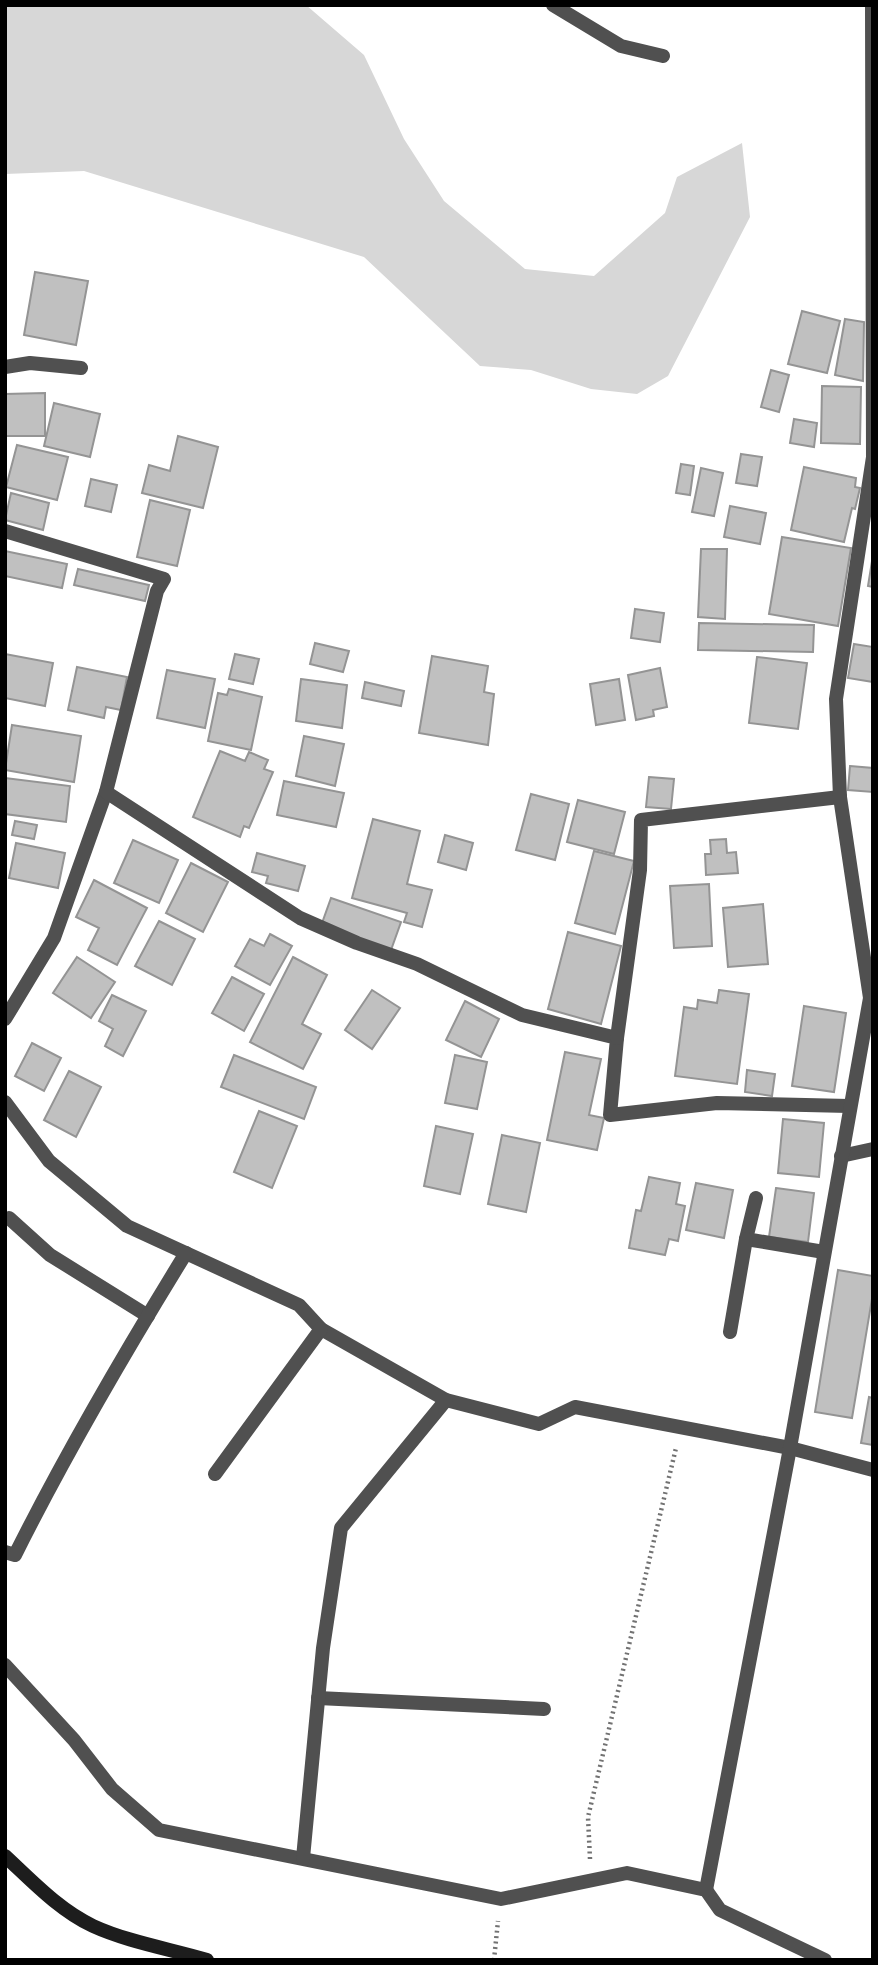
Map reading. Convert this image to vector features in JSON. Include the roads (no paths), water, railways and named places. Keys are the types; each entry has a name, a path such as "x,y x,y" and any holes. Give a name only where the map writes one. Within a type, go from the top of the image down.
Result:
{"street":[{"path":"553,5 621,46 663,56"},
{"path":"706,1890 790,1448 870,998 840,797 836,699 873,457 872,5"},
{"path":"5,367 30,363 81,368"},
{"path":"5,531 163,579 156,591 106,792 54,938 5,1019"},
{"path":"106,792 300,918 356,943 416,964 522,1015 617,1038"},
{"path":"840,797 641,820 640,870 617,1038 610,1115 718,1103 849,1106"},
{"path":"5,1102 49,1161 127,1226 299,1306 321,1329 446,1400 539,1424 575,1407 790,1448 873,1470"},
{"path":"841,1156 873,1149"},
{"path":"730,1332 756,1198"},
{"path":"9,1218 50,1255 148,1316"},
{"path":"746,1239 824,1252"},
{"path":"5,1552 15,1555 115,1369 186,1253"},
{"path":"215,1474 321,1329"},
{"path":"303,1858 318,1698 341,1528 446,1400"},
{"path":"5,1665 74,1740 111,1789 159,1830 501,1899 627,1873 706,1890 720,1910 825,1960"},
{"path":"318,1698 544,1709"},
{"path":"5,1856 38,1887 74,1915 94,1926 206,1960"}]}
